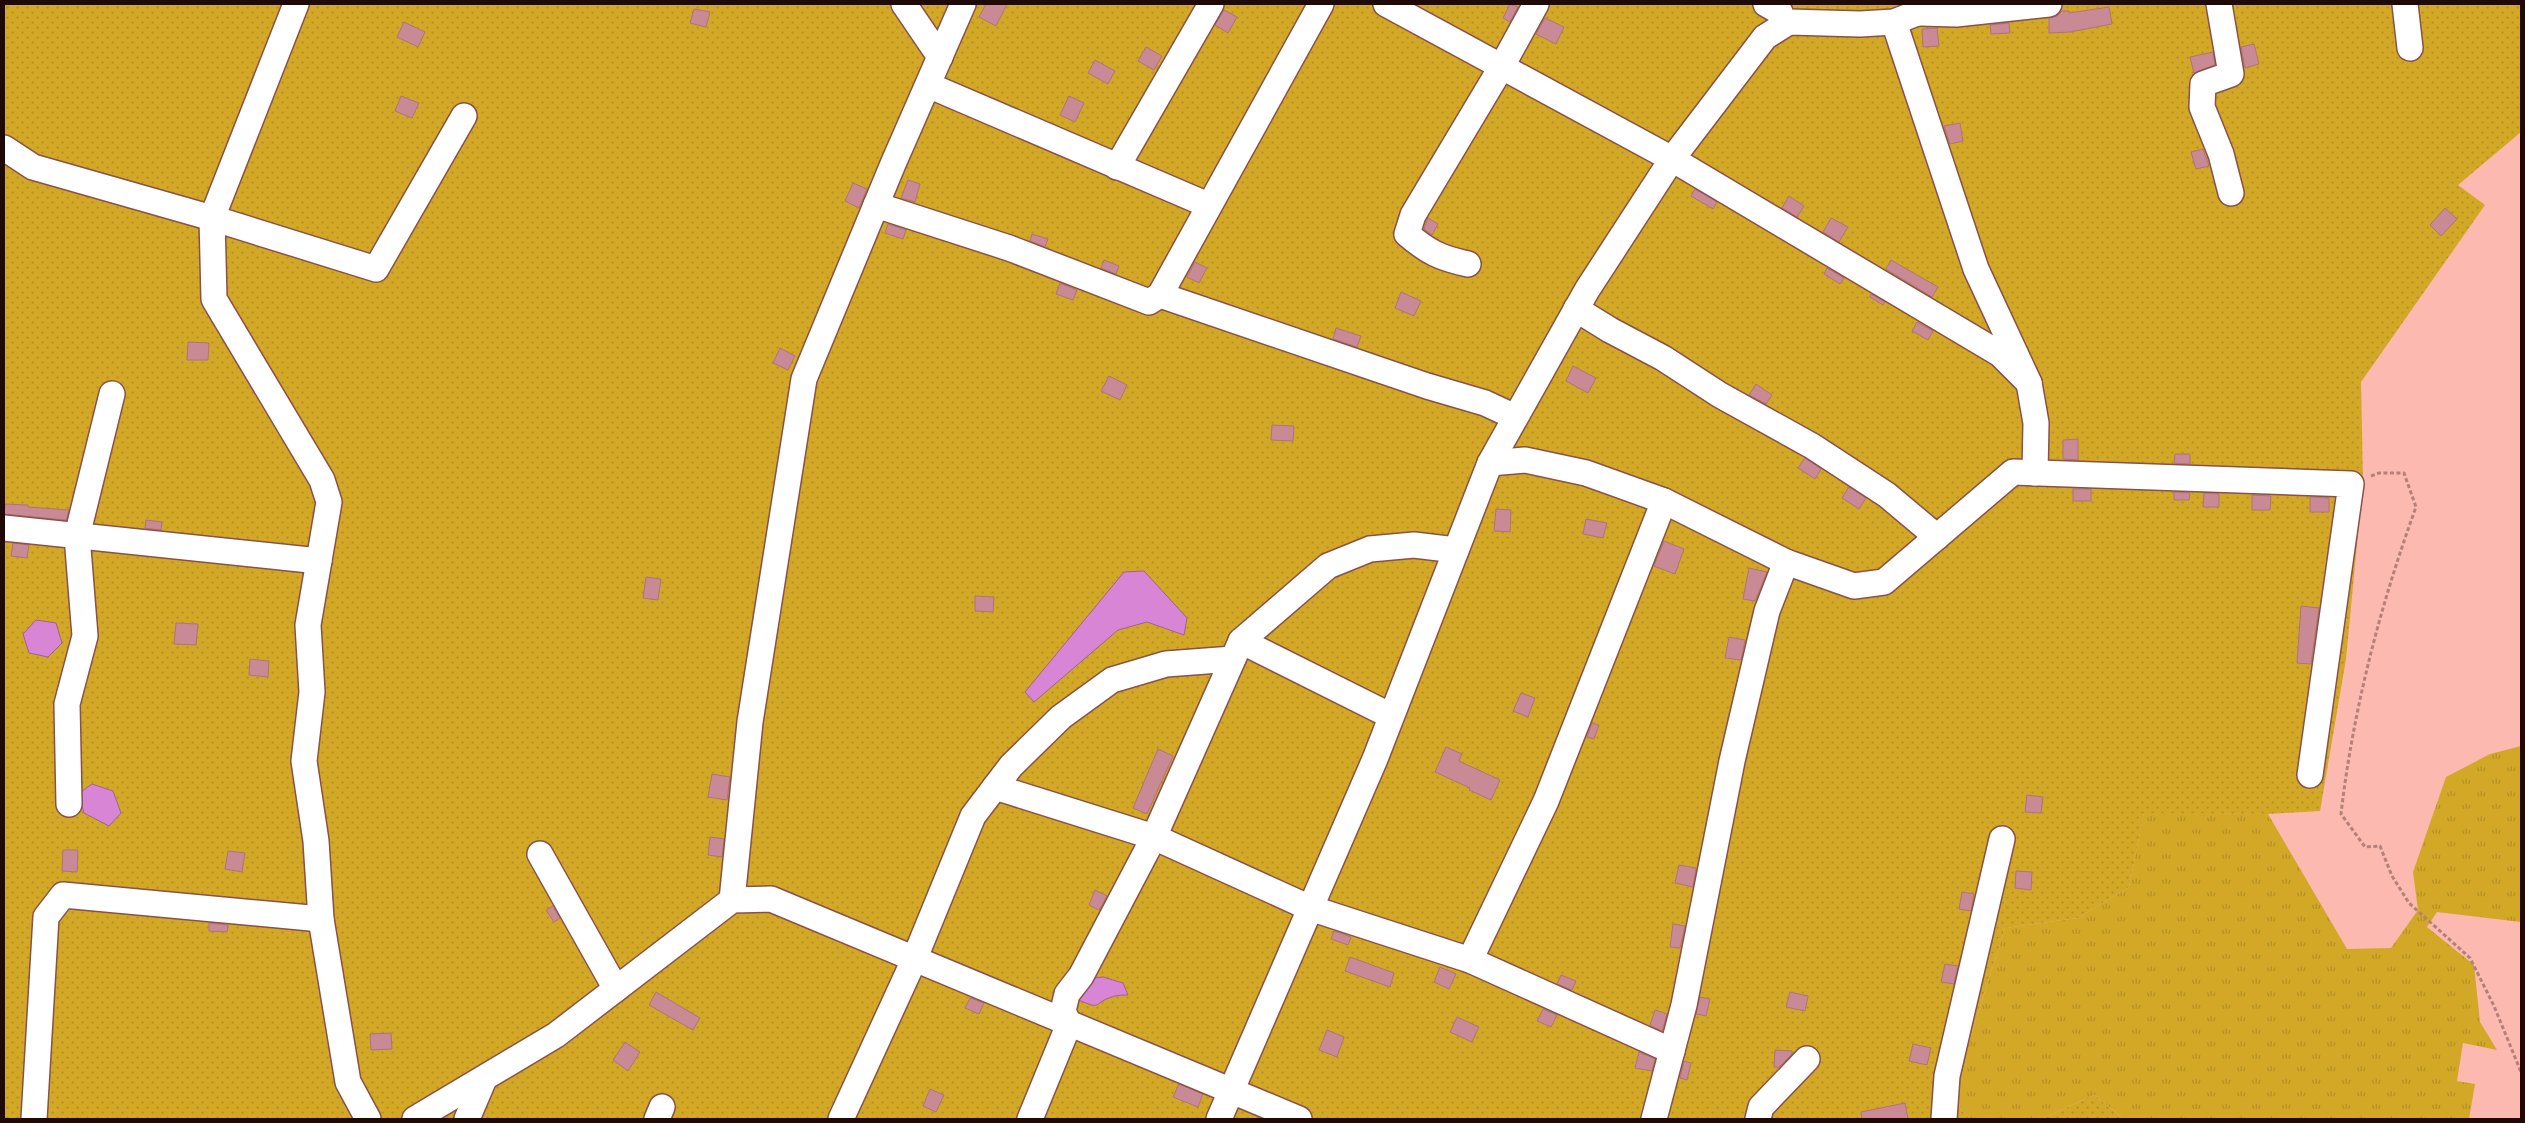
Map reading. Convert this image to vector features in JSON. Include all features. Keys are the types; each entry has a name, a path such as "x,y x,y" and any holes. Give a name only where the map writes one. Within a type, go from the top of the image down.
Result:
{"street":[{"path":"296,4 212,218 214,300 322,480 329,502 308,625 312,692 304,761 316,841 321,919 348,1082 368,1119"},
{"path":"904,4 940,57"},
{"path":"732,900 750,722 804,378 963,4"},
{"path":"1117,166 1211,4"},
{"path":"876,205 1009,248 1148,302 1160,295 1321,4"},
{"path":"1386,4 1672,159 2000,354 2029,383"},
{"path":"1468,264 1442,258 1424,249 1407,234 1413,215 1502,66 1536,4"},
{"path":"1765,37 1789,22 1860,24 1894,22 1929,8 1956,14 2050,4"},
{"path":"2219,4 2231,74 2203,84 2202,107 2221,154 2231,192"},
{"path":"2405,4 2410,48"},
{"path":"1219,1119 1392,716 1490,463 1576,309 1672,159 1765,37 1777,6"},
{"path":"1894,22 1976,269 2029,383 2036,423 2035,473"},
{"path":"928,85 1208,206"},
{"path":"4,148 33,167 212,218 376,268 464,116"},
{"path":"1160,295 1427,386 1485,403 1515,418"},
{"path":"1576,309 1610,330 1663,358 1720,395 1812,446 1887,495 1936,537"},
{"path":"69,804 67,704 85,636 77,536 112,394"},
{"path":"1490,463 1525,460 1586,473 1664,501 1786,562 1854,586 1884,582 2013,472 2352,484 2310,776"},
{"path":"1470,960 1546,801 1664,501"},
{"path":"4,528 319,561"},
{"path":"1030,1119 1069,1024 1063,1011 1067,994 1082,976 1154,837 1237,650 1328,566 1370,550 1414,545 1456,550"},
{"path":"1654,1119 1684,1004 1735,752 1768,611 1786,562"},
{"path":"841,1119 914,960 973,816 1011,766 1061,717 1112,680 1166,664 1237,650 1392,716"},
{"path":"994,787 1154,837 1310,908 1470,960 1672,1050"},
{"path":"1944,1119 1947,1076 2002,840"},
{"path":"540,854 616,989"},
{"path":"34,1119 46,917 63,895 321,919"},
{"path":"415,1119 556,1035 732,900 771,899 1299,1119"},
{"path":"1758,1119 1761,1107 1807,1059"},
{"path":"466,1119 484,1079"}],"path":[{"path":"2352,484 2379,473 2404,473 2416,508 2396,563 2368,664 2346,770 2341,814 2365,848 2380,846 2392,876 2409,903 2470,958 2494,1006 2521,1072"}],"green space":[{"path":"4,4 2521,4 2521,132 2458,185 2485,205 2361,382 2363,482 2346,659 2320,811 2268,814 2144,813 2129,887 2078,918 2005,928 1958,1077 1960,1109 1971,1119 4,1119"},
{"path":"2521,746 2521,922 2437,912 2427,927 2474,965 2480,1022 2497,1050 2463,1043 2457,1081 2475,1084 2469,1119 2124,1119 2094,1095 2044,1118 2035,1119 1971,1119 1960,1109 1958,1077 2005,928 2078,918 2129,887 2144,812 2268,814 2347,949 2391,948 2418,910 2413,872 2446,777 2490,754"},
{"path":"2094,1095 2124,1119 2035,1119 2044,1118"}],"shaded area":[{"path":"1144,571 1187,618 1184,635 1147,622 1118,630 1034,702 1025,692 1124,572"},
{"path":"36,620 56,623 62,643 48,657 29,653 23,634"},
{"path":"92,784 113,791 121,813 109,826 84,813 78,794"},
{"path":"1103,977 1123,983 1128,995 1114,996 1095,1005 1079,1000 1076,989 1086,979"}],"building":[{"path":"986,4 1007,4 996,26 979,17"},
{"path":"1510,4 1518,7 1510,22 1503,18"},
{"path":"2109,7 2112,24 2070,32 2049,33 2049,18 2057,16 2062,11 2069,11 2069,13"},
{"path":"694,9 710,12 706,27 690,23"},
{"path":"1224,10 1237,17 1228,33 1215,25"},
{"path":"1545,18 1564,27 1556,44 1536,34"},
{"path":"404,22 425,32 418,47 397,37"},
{"path":"2009,23 2010,33 1991,34 1990,25"},
{"path":"1937,28 1939,46 1923,47 1922,29"},
{"path":"2254,44 2259,64 2245,68 2241,47"},
{"path":"1146,47 1162,56 1154,70 1138,61"},
{"path":"2213,52 2215,65 2194,73 2190,57"},
{"path":"1095,60 1115,71 1108,84 1088,73"},
{"path":"401,96 419,103 412,118 395,111"},
{"path":"1069,96 1084,103 1075,122 1060,115"},
{"path":"1960,123 1963,141 1950,144 1944,126"},
{"path":"2203,149 2209,166 2196,169 2191,152"},
{"path":"908,180 920,184 915,202 901,198"},
{"path":"853,183 867,189 859,208 845,201"},
{"path":"1695,189 1717,202 1713,209 1691,196"},
{"path":"1789,196 1804,206 1797,217 1782,208"},
{"path":"2445,208 2457,219 2441,236 2430,225"},
{"path":"1428,218 1438,224 1432,235 1424,229"},
{"path":"1831,218 1848,227 1839,242 1823,232"},
{"path":"888,224 906,230 903,239 885,233"},
{"path":"1032,234 1048,239 1045,247 1030,241"},
{"path":"1104,260 1119,266 1116,274 1101,268"},
{"path":"1891,260 1938,287 1932,297 1886,269"},
{"path":"1195,262 1207,268 1199,283 1187,277"},
{"path":"1827,268 1844,278 1840,284 1824,274"},
{"path":"1060,283 1077,290 1073,300 1056,294"},
{"path":"1401,292 1421,301 1414,316 1395,308"},
{"path":"1871,294 1885,302 1883,305 1870,297"},
{"path":"1917,322 1933,331 1928,340 1912,331"},
{"path":"1336,328 1361,336 1357,347 1333,339"},
{"path":"188,342 209,343 208,360 187,360"},
{"path":"780,348 795,356 788,370 773,363"},
{"path":"1573,366 1596,378 1588,393 1566,381"},
{"path":"1109,376 1127,385 1120,400 1101,391"},
{"path":"1756,384 1772,395 1766,404 1749,395"},
{"path":"1272,425 1294,426 1293,441 1271,440"},
{"path":"2078,439 2078,460 2063,459 2063,440"},
{"path":"2175,454 2190,454 2190,464 2174,463"},
{"path":"1805,458 1821,469 1815,479 1798,468"},
{"path":"1849,487 1866,498 1859,509 1842,498"},
{"path":"2073,489 2091,489 2091,501 2073,501"},
{"path":"2174,492 2190,493 2189,500 2174,500"},
{"path":"2204,493 2219,494 2219,507 2203,507"},
{"path":"2252,495 2271,496 2270,510 2252,510"},
{"path":"2310,497 2329,498 2329,512 2310,512"},
{"path":"5,504 69,510 66,520 4,514"},
{"path":"1496,509 1511,510 1510,532 1494,531"},
{"path":"1586,519 1607,523 1603,538 1583,534"},
{"path":"146,520 162,522 161,530 145,528"},
{"path":"1664,541 1684,549 1675,574 1654,566"},
{"path":"13,543 29,545 27,558 11,556"},
{"path":"1749,568 1767,572 1755,601 1743,599"},
{"path":"646,577 661,579 658,600 643,598"},
{"path":"975,596 994,597 993,612 975,611"},
{"path":"2301,606 2319,608 2311,664 2297,663"},
{"path":"176,623 198,624 196,645 174,644"},
{"path":"1729,637 1745,640 1741,660 1725,658"},
{"path":"250,659 269,661 268,677 249,675"},
{"path":"1521,693 1535,698 1528,717 1513,711"},
{"path":"1592,723 1599,725 1594,739 1587,737"},
{"path":"1446,747 1462,754 1459,761 1500,780 1491,800 1435,772"},
{"path":"1158,749 1173,756 1147,814 1133,808"},
{"path":"712,774 730,777 727,800 708,797"},
{"path":"2027,795 2043,797 2041,813 2025,812"},
{"path":"710,837 724,839 722,857 708,855"},
{"path":"63,850 78,850 77,872 62,871"},
{"path":"228,851 245,853 242,872 225,869"},
{"path":"1679,865 1696,868 1693,887 1675,883"},
{"path":"2016,871 2032,872 2031,890 2015,888"},
{"path":"1095,890 1107,896 1099,910 1089,905"},
{"path":"1962,892 1974,894 1971,911 1959,909"},
{"path":"553,906 560,918 554,922 546,910"},
{"path":"209,923 228,925 227,932 209,931"},
{"path":"1673,924 1685,926 1680,948 1670,947"},
{"path":"1334,931 1351,937 1348,945 1331,939"},
{"path":"1350,957 1394,973 1390,987 1345,971"},
{"path":"1945,964 1958,966 1954,984 1941,982"},
{"path":"1440,967 1456,974 1449,989 1434,982"},
{"path":"1561,975 1576,981 1572,990 1557,984"},
{"path":"656,992 700,1018 693,1030 649,1005"},
{"path":"1790,992 1808,996 1805,1011 1786,1007"},
{"path":"1700,997 1710,999 1706,1016 1696,1014"},
{"path":"970,998 984,1003 979,1014 965,1008"},
{"path":"1543,1009 1557,1015 1551,1027 1537,1021"},
{"path":"1655,1010 1667,1014 1662,1031 1650,1025"},
{"path":"1457,1017 1479,1027 1472,1042 1450,1032"},
{"path":"1327,1030 1344,1037 1337,1057 1319,1050"},
{"path":"391,1033 392,1049 371,1050 370,1034"},
{"path":"625,1042 640,1052 628,1071 613,1060"},
{"path":"1913,1044 1931,1048 1927,1065 1909,1061"},
{"path":"1775,1050 1792,1051 1792,1054 1779,1067 1774,1067"},
{"path":"1639,1052 1655,1059 1652,1071 1635,1068"},
{"path":"1684,1061 1691,1063 1687,1080 1680,1078"},
{"path":"1179,1084 1203,1094 1198,1107 1173,1097"},
{"path":"930,1089 944,1095 936,1112 923,1106"},
{"path":"1905,1103 1908,1119 1862,1119 1861,1112"}]}
